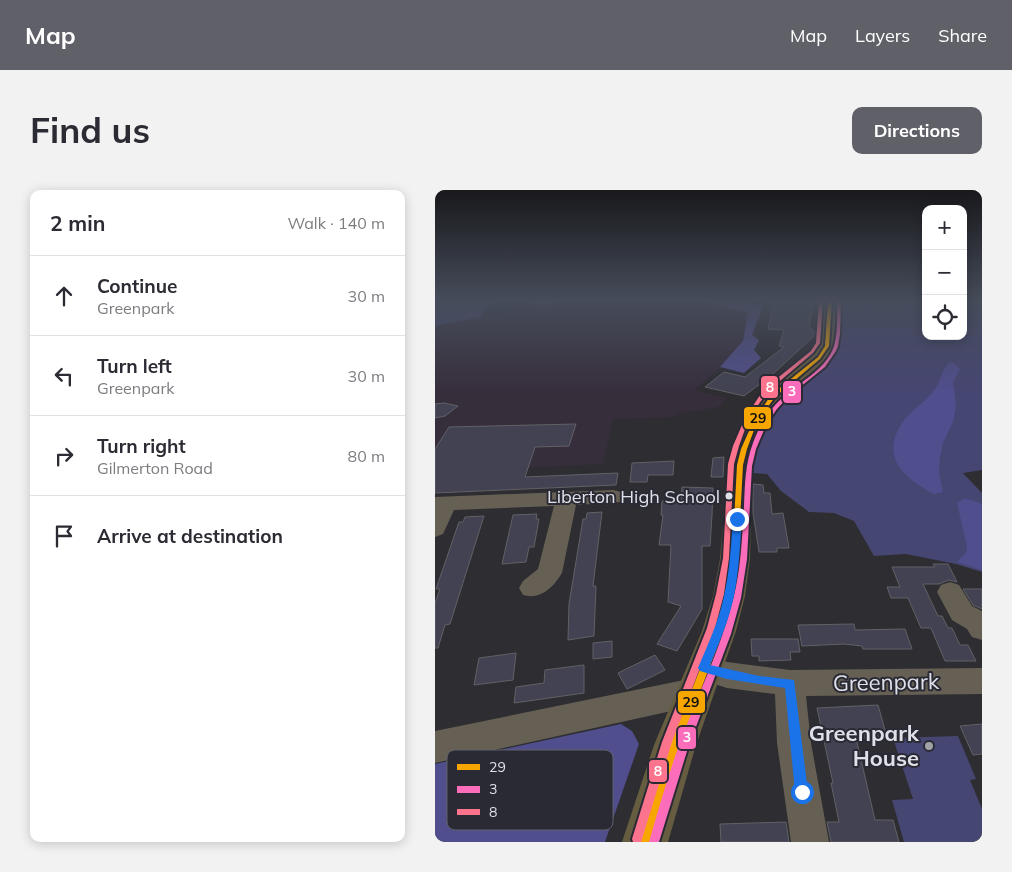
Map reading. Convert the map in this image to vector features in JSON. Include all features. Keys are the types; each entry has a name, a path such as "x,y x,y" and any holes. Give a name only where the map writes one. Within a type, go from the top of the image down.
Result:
{"main road":[{"path":"645,842 699,680 719,631 729,596 735,558 740,465 743,449 755,422 773,396 819,358 827,346 828,330"}],"street":[{"path":"435,529 440,504 613,497"},
{"path":"532,588 549,573 567,499"},
{"path":"951,592 962,613 977,621 982,629"},
{"name":"Greenpark","path":"699,680 751,679 790,683 982,681"},
{"path":"435,747 699,680"},
{"path":"790,683 790,699 802,792 811,842"}],"shaded area":[{"name":"Liberton High School","path":"435,330 756,330 757,337 694,390 726,398 719,407 677,414 676,417 613,419 603,464 435,472"},
{"path":"745,330 754,330 752,335 759,340 754,350 761,358 744,373 720,367 743,341"},
{"path":"838,330 922,330 922,340 967,340 967,330 982,330 982,470 963,473 982,493 982,572 956,564 906,554 874,556 854,521 834,513 809,512 781,491 767,474 750,473 757,443 771,413 784,397 825,365 836,346"},
{"path":"950,362 960,369 953,382 956,407 953,422 943,443 940,458 939,472 943,492 934,494 912,480 897,464 894,444 897,432 905,419 933,392"},
{"path":"965,498 982,504 982,570 957,562 966,553 967,547 957,503"},
{"path":"621,724 632,731 639,744 613,819 613,750 500,750"},
{"path":"958,736 976,779 970,780 982,809 982,842 904,842 892,800 913,799 893,738"},
{"path":"447,761 447,830 609,830 605,842 435,842 435,764"}],"building":[{"path":"784,330 813,330 816,334 773,374 744,396 705,387 724,372 745,377 784,347 779,346"},
{"path":"444,403 458,406 445,416 435,418 435,404"},
{"path":"576,424 569,446 535,447 525,477 618,473 616,485 435,493 435,449 449,427"},
{"path":"724,457 723,477 711,477 713,458"},
{"path":"674,461 673,475 648,475 647,482 630,482 632,463"},
{"path":"753,484 763,485 764,493 770,493 772,514 783,513 789,548 777,548 777,552 759,552 753,513"},
{"path":"682,487 713,488 710,546 702,546 702,609 677,651 657,644 681,606 668,602 671,545 659,545 663,515 661,515 662,501 681,502"},
{"path":"602,512 593,586 596,586 594,636 568,640 569,604 583,519 586,519 587,513"},
{"path":"537,514 536,519 539,519 534,547 529,547 526,562 502,564 513,515"},
{"path":"484,516 450,624 445,625 438,648 435,648 435,603 440,589 436,589 459,522 463,522 465,517"},
{"path":"933,564 948,564 957,582 949,580 939,584 923,584 938,616 942,616 948,628 952,628 960,645 968,645 976,661 945,661 931,628 921,628 908,598 891,598 887,587 900,587 892,567 935,567"},
{"path":"963,589 982,589 982,609 973,605"},
{"path":"854,624 855,630 905,629 912,649 863,649 862,646 844,644 802,646 798,625"},
{"path":"751,639 798,639 800,652 790,652 791,660 759,661 759,656 752,656"},
{"path":"612,641 612,657 593,659 593,643"},
{"path":"516,653 513,680 474,685 479,658"},
{"path":"655,655 665,670 627,689 618,673"},
{"path":"584,665 584,693 514,703 516,687 544,683 545,670"},
{"path":"878,705 887,737 856,738 875,820 893,820 899,842 831,842 827,822 839,822 817,708"},
{"path":"982,724 982,754 973,755 960,726"},
{"path":"786,822 789,842 721,842 720,824"}],"transit line":[{"name":"8","path":"637,839 667,742 711,628 720,594 726,558 731,464 736,446 747,418 766,390 812,352 818,343 819,330"},
{"name":"29","path":"645,842 675,745 719,631 729,596 735,559 740,465 744,449 755,422 773,396 819,358 827,346 828,330"},
{"name":"3","path":"654,842 683,748 727,634 737,598 744,559 749,466 754,449 765,423 775,408 829,359 836,346 838,330"}],"place":[{"name":"Liberton High School","path":"729,496"},
{"name":"Greenpark House","path":"929,746"}],"route":[{"path":"737,519 735,558 729,596 719,631 704,668 727,675 790,683 790,699 802,792"}]}
